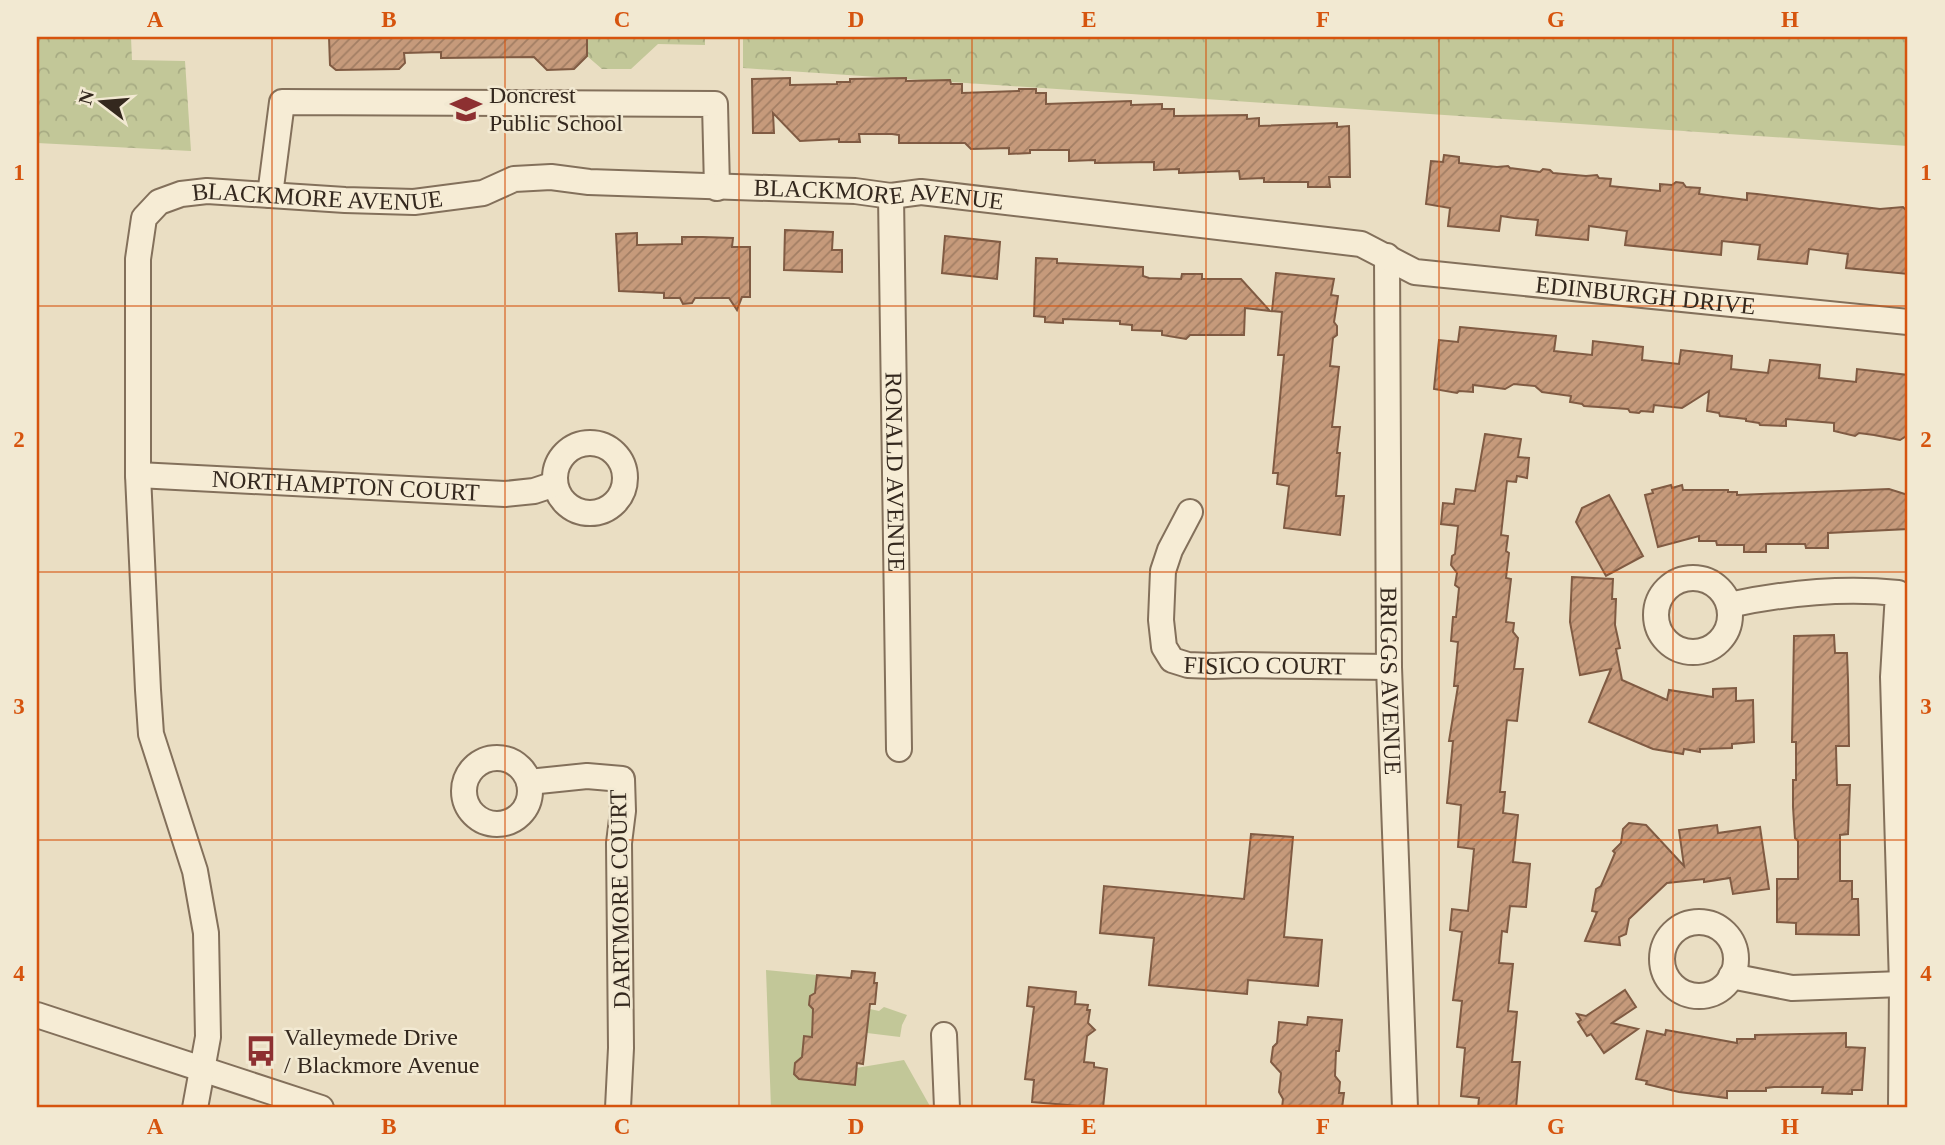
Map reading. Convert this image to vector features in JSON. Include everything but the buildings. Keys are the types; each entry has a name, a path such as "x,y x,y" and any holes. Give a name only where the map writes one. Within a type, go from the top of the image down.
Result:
{"street":[{"path":"270,195 282,102 715,104 717,188"},
{"name":"BLACKMORE AVENUE","path":"195,1108 208,1037 206,933 195,870 151,734 138,475 138,259 144,218 159,202 181,194 207,191 414,202 483,193 514,179 551,177 589,182 717,188 855,191 891,195 921,192 1347,242 1361,244 1387,256"},
{"name":"RONALD AVENUE","path":"891,195 899,749"},
{"name":"EDINBURGH DRIVE","path":"1387,256 1415,272 1908,322"},
{"name":"BRIGGS AVENUE","path":"1387,256 1388,667 1405,1108"},
{"name":"NORTHAMPTON COURT","path":"138,475 505,494 534,491 555,484"},
{"name":"FISICO COURT","path":"1190,512 1170,550 1163,571 1161,620 1164,647 1172,660 1188,666 1388,667"},
{"path":"1728,605 1777,595 1818,592 1861,589 1898,593 1893,677 1902,984 1901,1108"},
{"name":"DARTMORE COURT","path":"529,782 587,776 622,779 623,811 619,843 621,1048 618,1108"},
{"path":"1731,976 1792,988 1902,984"},
{"path":"37,1015 321,1108"},
{"path":"944,1035 947,1108"}],"green space":[{"path":"37,37 131,37 132,60 185,61 191,151 37,143"},
{"path":"587,37 705,37 705,45 658,44 631,69 602,69 587,56"},
{"path":"743,37 1908,37 1908,146 743,68"},
{"path":"766,970 817,975 815,993 810,996 879,1011 884,1007 907,1015 900,1037 867,1033 830,1038 804,1036 802,1057 795,1063 856,1068 904,1060 931,1108 771,1108"}],"place":[{"name":"Doncrest Public School","path":"466,109"},
{"name":"Valleymede Drive / Blackmore Avenue","path":"261,1051"}]}
